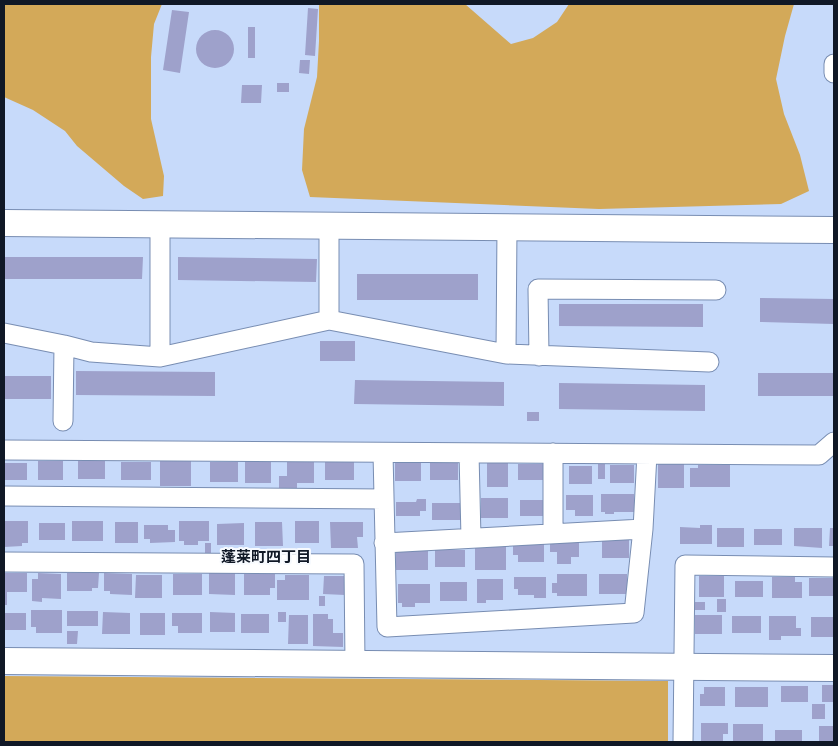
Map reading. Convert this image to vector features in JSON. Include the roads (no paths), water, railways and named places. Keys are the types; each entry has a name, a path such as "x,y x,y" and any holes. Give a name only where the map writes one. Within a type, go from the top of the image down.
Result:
{"street":[{"path":"834,64 834,73"},
{"path":"4,223 834,230"},
{"path":"160,223 160,357"},
{"path":"328,225 328,320"},
{"path":"506,354 507,227"},
{"path":"539,356 538,289 716,290"},
{"path":"4,333 91,352 160,357 328,320 506,354 709,362"},
{"path":"63,421 64,345"},
{"path":"4,450 819,455 834,442"},
{"path":"383,453 387,627 634,614 643,529 647,454"},
{"path":"469,453 471,538"},
{"path":"553,453 553,534"},
{"path":"4,496 384,499"},
{"path":"384,543 643,529"},
{"path":"4,562 354,564 355,664"},
{"path":"684,742 685,565 834,567"},
{"path":"4,661 834,668"}],"district":[{"name":"蓬莱町四丁目","path":"266,557"}]}
